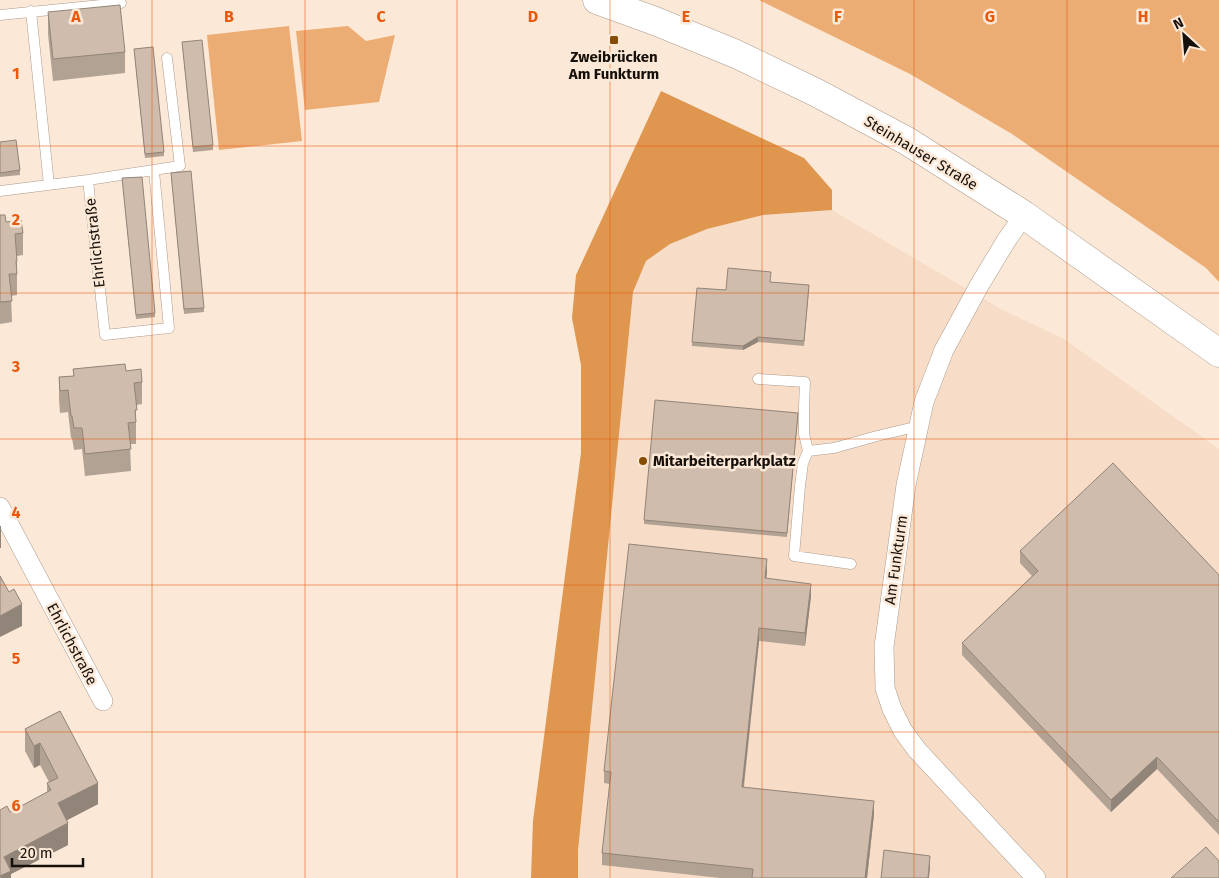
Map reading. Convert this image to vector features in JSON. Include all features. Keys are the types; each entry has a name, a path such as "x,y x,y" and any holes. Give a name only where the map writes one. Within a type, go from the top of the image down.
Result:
{"main road":[{"name":"Steinhauser Straße","path":"597,0 736,54 817,93 907,141 1024,215 1219,353"}],"street":[{"name":"Am Funkturm","path":"1024,215 1006,240 944,350 924,402 906,485 884,648 885,688 892,710 903,731 917,750 1036,878"},
{"name":"Ehrlichstraße","path":"0,507 103,702"}],"lane":[{"path":"0,15 121,2"},
{"path":"31,11 49,185"},
{"path":"88,180 180,166 167,58"},
{"name":"Ehrlichstraße","path":"0,191 88,180 105,335 168,328 154,171"},
{"path":"758,379 805,382 804,434 808,450 803,463 794,556 851,564"},
{"path":"808,450 834,448 919,426"}],"shaded area":[{"path":"759,0 1219,0 1219,282 1206,268 1012,134 910,74"},
{"path":"289,26 302,141 219,150 207,35"},
{"path":"348,26 366,41 395,35 379,102 305,110 296,31"},
{"path":"661,91 804,158 832,190 832,210 763,215 707,229 670,244 646,261 633,292 578,851 578,878 531,878 533,821 581,453 581,365 572,318 576,275"},
{"path":"832,210 1001,309 1064,339 1219,449 1219,878 578,878 578,851 633,292 646,261 670,244 707,229 763,215"}],"building":[{"path":"120,5 125,52 53,59 48,12"},
{"path":"202,40 213,145 193,147 182,42"},
{"path":"153,47 164,152 145,154 134,49"},
{"path":"16,140 20,170 0,173 0,142"},
{"path":"191,171 204,308 184,309 171,173"},
{"path":"142,177 155,313 136,315 122,178"},
{"path":"0,215 5,215 6,222 21,220 23,233 15,234 17,274 9,274 12,301 0,302"},
{"path":"728,268 771,272 770,282 809,285 804,341 758,337 743,346 692,342 697,288 726,290"},
{"path":"125,364 126,371 141,369 142,382 134,383 137,410 135,410 136,422 128,423 131,449 85,454 82,428 74,428 68,390 60,391 59,377 74,376 73,369"},
{"path":"655,400 798,413 787,533 644,520"},
{"path":"1113,463 1219,575 1219,822 1157,757 1111,800 962,643 1038,571 1020,551"},
{"path":"629,544 767,559 765,578 811,584 805,633 759,628 742,787 874,801 865,878 752,878 753,869 602,853 611,772 604,771"},
{"path":"0,576 9,592 14,589 22,604 0,616"},
{"path":"60,711 98,783 58,803 68,823 4,857 11,871 0,876 0,810 7,806 10,812 51,790 47,783 58,778 40,743 34,746 25,729"},
{"path":"1206,847 1219,861 1219,878 1171,878"},
{"path":"884,850 930,856 928,878 881,878"}],"place":[{"name":"Zweibrücken Am Funkturm","path":"614,40"},
{"name":"Mitarbeiterparkplatz","path":"643,461"}]}
